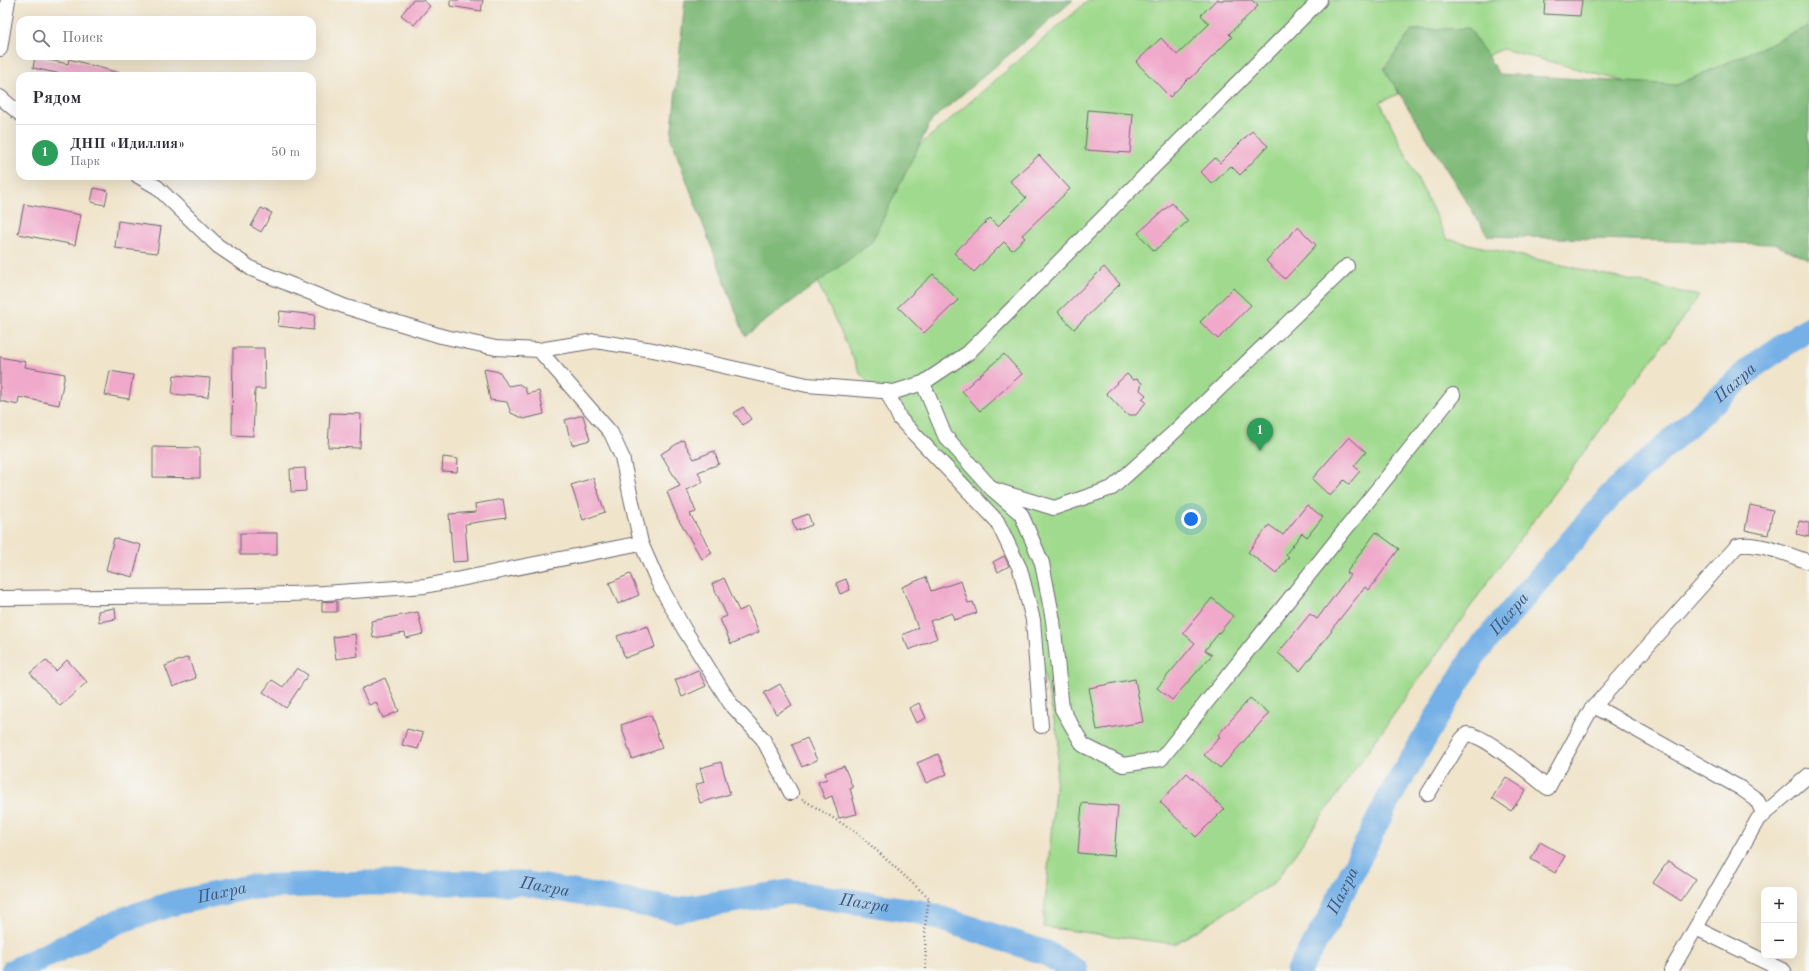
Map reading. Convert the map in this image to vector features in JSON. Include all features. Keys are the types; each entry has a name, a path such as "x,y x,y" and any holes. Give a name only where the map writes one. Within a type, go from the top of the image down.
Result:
{"street":[{"path":"0,49 8,0"},
{"path":"145,180 156,187 218,246 252,269 346,307 441,336 496,348 540,350 595,341 653,350 807,385 894,392 922,383 968,353 1320,0"},
{"path":"0,97 16,111"},
{"path":"992,489 1054,508 1112,488 1171,435 1347,266"},
{"path":"540,350 611,434 622,457 641,543 658,582 684,629 730,703 763,739 791,793"},
{"path":"922,383 945,436 992,489 1021,514 1042,563 1053,620 1062,709 1083,745 1123,765 1161,759 1453,395"},
{"path":"887,392 900,419 997,521 1020,569 1032,620 1041,726"},
{"path":"0,598 215,596 324,593 425,586 641,543"},
{"path":"1428,794 1462,739 1468,734 1475,734 1486,741 1548,788 1590,711 1737,546 1744,544 1756,546 1809,562"},
{"path":"1594,706 1742,789 1757,800 1764,814"},
{"path":"1671,971 1758,819 1809,775"},
{"path":"1696,928 1784,971"}],"path":[{"path":"791,793 856,832 929,898 925,927 926,971"}],"green space":[{"path":"685,0 1073,0 931,121 871,243 745,336 671,139"},
{"path":"1089,0 1809,0 1809,48 1697,101 1503,49 1380,102 1447,239 1699,296 1483,589 1275,882 1175,944 1043,927 1059,742 1011,527 861,375 801,247"},
{"path":"1809,26 1809,259 1773,244 1488,236 1384,69 1412,30 1469,28 1499,74 1677,85"}],"building":[{"path":"413,0 423,0 430,6 414,25 401,15"},
{"path":"450,0 483,0 481,11 450,6"},
{"path":"1216,0 1252,0 1258,6 1229,34 1232,37 1170,97 1136,62 1161,38 1177,55 1209,24 1201,15"},
{"path":"1545,0 1582,0 1580,16 1544,14"},
{"path":"34,60 49,60 68,64 69,60 73,60 115,72 52,72 33,68"},
{"path":"1088,110 1133,114 1130,153 1085,150"},
{"path":"1252,131 1268,146 1240,175 1231,166 1212,184 1201,172 1215,158 1220,163"},
{"path":"1039,155 1070,189 1022,235 1025,238 1012,250 1004,242 974,272 954,253 990,218 998,226 1026,198 1010,181"},
{"path":"94,188 108,191 105,205 91,202"},
{"path":"1172,203 1188,221 1154,251 1138,233"},
{"path":"24,204 81,215 75,245 18,234"},
{"path":"261,208 272,213 261,232 251,226"},
{"path":"118,221 161,227 157,253 115,248"},
{"path":"1298,227 1316,245 1285,279 1266,261"},
{"path":"1104,267 1120,284 1074,329 1058,312"},
{"path":"933,274 958,300 924,333 898,307"},
{"path":"1233,288 1251,305 1218,339 1200,322"},
{"path":"280,311 315,315 313,330 278,326"},
{"path":"233,348 264,348 265,389 255,389 253,436 232,435"},
{"path":"1004,354 1022,374 980,411 962,391"},
{"path":"0,357 26,362 25,367 65,374 59,405 19,397 18,405 0,401"},
{"path":"484,369 500,372 508,386 519,384 525,388 527,394 539,391 544,414 524,419 511,413 507,402 490,400"},
{"path":"110,371 133,375 129,399 105,395"},
{"path":"1127,374 1133,380 1137,379 1142,383 1140,390 1146,395 1142,399 1146,402 1136,415 1127,415 1106,393"},
{"path":"174,375 210,378 208,397 172,394"},
{"path":"743,407 751,419 743,425 734,413"},
{"path":"330,413 361,414 360,448 328,447"},
{"path":"583,415 590,440 572,445 565,420"},
{"path":"1349,437 1366,452 1354,466 1360,471 1349,484 1344,480 1330,496 1312,479"},
{"path":"683,440 694,459 714,451 719,464 698,472 703,482 687,490 696,512 690,514 712,553 702,559 678,519 667,492 680,486 661,454"},
{"path":"153,447 200,448 200,478 153,477"},
{"path":"443,457 458,459 457,472 442,471"},
{"path":"305,468 306,491 291,492 290,469"},
{"path":"593,478 605,512 583,520 571,485"},
{"path":"503,499 506,518 465,524 468,561 453,562 449,514 476,512 475,504"},
{"path":"1307,505 1323,517 1307,537 1302,533 1286,554 1289,557 1276,574 1248,552 1269,525 1283,535"},
{"path":"1750,505 1773,510 1768,535 1745,530"},
{"path":"808,514 812,525 796,531 792,520"},
{"path":"1799,521 1809,523 1809,537 1796,534"},
{"path":"1376,532 1399,549 1369,590 1365,587 1300,671 1278,653 1310,614 1317,619 1350,575 1346,573"},
{"path":"240,533 277,533 277,555 240,555"},
{"path":"114,538 141,545 133,577 106,570"},
{"path":"1004,556 1009,566 998,572 993,562"},
{"path":"630,574 639,595 618,604 609,583"},
{"path":"926,577 931,591 961,581 968,603 973,602 977,613 954,620 952,613 930,621 937,638 909,650 902,635 918,628 902,587"},
{"path":"724,578 739,611 748,607 759,632 731,644 720,619 727,616 712,584"},
{"path":"846,579 850,590 840,594 836,583"},
{"path":"1212,598 1233,616 1205,650 1212,655 1172,700 1157,688 1195,643 1183,633"},
{"path":"337,601 337,612 322,612 322,602"},
{"path":"115,608 116,619 99,622 98,611"},
{"path":"418,612 423,634 406,638 405,633 373,638 371,621"},
{"path":"648,626 655,647 625,658 617,636"},
{"path":"355,634 358,656 336,659 333,637"},
{"path":"188,657 196,678 173,687 165,666"},
{"path":"46,660 56,671 67,660 87,682 60,706 30,673"},
{"path":"297,668 308,675 286,708 263,692 272,680 283,687"},
{"path":"698,670 706,686 682,697 675,680"},
{"path":"385,678 399,711 383,718 376,702 369,705 361,689"},
{"path":"1135,679 1143,722 1097,730 1089,688"},
{"path":"780,684 792,705 776,714 764,693"},
{"path":"1250,698 1269,713 1220,768 1204,755 1220,737 1218,735"},
{"path":"919,703 926,718 916,723 909,708"},
{"path":"651,715 662,748 632,759 621,725"},
{"path":"407,729 423,733 418,749 402,745"},
{"path":"807,738 817,760 802,767 792,745"},
{"path":"938,754 947,774 926,783 917,763"},
{"path":"721,762 730,794 700,803 695,785 704,782 700,768"},
{"path":"844,766 853,788 850,788 857,814 839,818 832,796 825,799 818,782 827,779 825,773"},
{"path":"1187,773 1224,809 1196,837 1160,802"},
{"path":"1506,777 1526,790 1511,811 1492,798"},
{"path":"1082,803 1118,806 1114,856 1078,853"},
{"path":"1540,842 1565,856 1555,873 1531,859"},
{"path":"1668,861 1696,879 1681,901 1653,883"}],"waterway":[{"name":"Пахра","path":"1298,971 1328,921 1390,796 1474,655 1612,494 1755,365 1809,328"},
{"name":"Пахра","path":"13,971 119,921 174,903 249,887 370,883 522,883 676,910 789,892 921,912 1046,953 1076,971"}],"place":[{"name":"ДНП «Идиллия»","path":"1260,451"}]}
